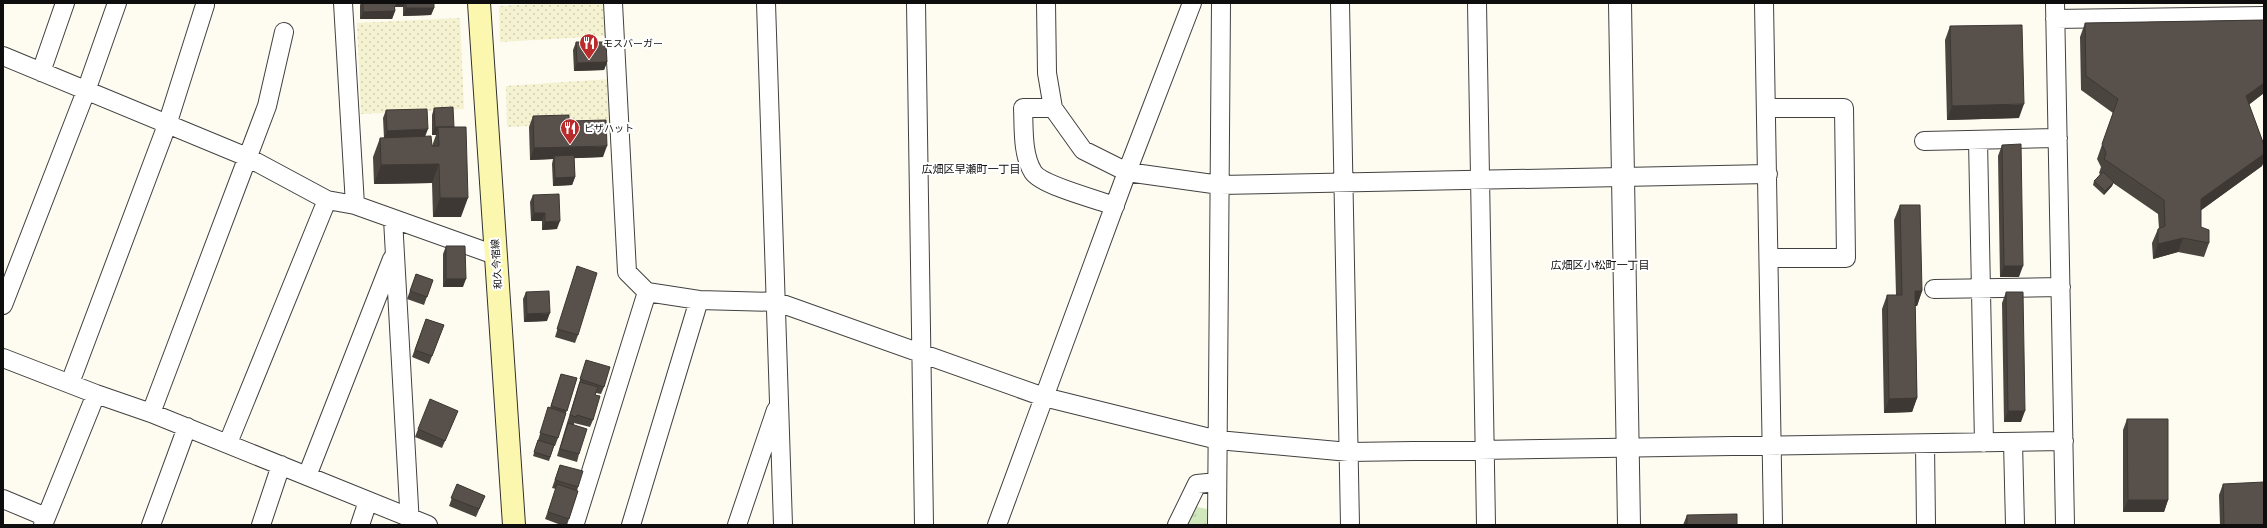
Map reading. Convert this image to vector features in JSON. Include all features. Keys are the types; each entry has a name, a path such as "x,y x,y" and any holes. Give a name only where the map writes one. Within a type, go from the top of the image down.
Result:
{"main road":[{"name":"和久今宿線","path":"479,3 514,525"}],"street":[{"path":"41,72 65,3"},
{"path":"3,305 86,91 117,3"},
{"path":"343,3 355,205"},
{"path":"613,3 628,272 647,292 699,300 777,302 1044,397 1218,440 1349,452 2064,442"},
{"path":"766,3 777,302 783,525"},
{"path":"916,3 924,525"},
{"path":"1046,3 1047,73 1053,108 1083,150 1127,172 1220,185 1768,174"},
{"path":"997,525 1114,206 1192,3"},
{"path":"1217,525 1221,3"},
{"path":"1340,3 1350,525"},
{"path":"1477,3 1486,525"},
{"path":"1620,3 1629,525"},
{"path":"1764,3 1773,525"},
{"path":"70,384 167,125 205,5"},
{"path":"2065,525 2055,11 2264,16"},
{"path":"152,412 266,106 284,32"},
{"path":"3,56 247,157 327,200 355,205 495,255"},
{"path":"1053,108 1023,108 1026,151 1033,172 1043,181 1114,206"},
{"path":"1767,108 1844,108 1846,258 1769,258"},
{"path":"1924,141 2058,138"},
{"path":"1978,140 1984,443"},
{"path":"228,444 327,200"},
{"path":"393,219 410,521"},
{"path":"307,476 394,253"},
{"path":"1934,290 2061,287"},
{"path":"575,523 647,292"},
{"path":"631,525 699,300"},
{"path":"3,358 96,394 152,412 368,501 410,521 428,525"},
{"path":"3,499 44,521 96,394"},
{"path":"737,525 780,398"},
{"path":"151,525 187,427"},
{"path":"2013,442 2015,525"},
{"path":"1925,444 1926,525"},
{"path":"261,525 281,465"},
{"path":"1177,525 1197,484 1217,482"},
{"path":"360,525 368,501"}],"shaded area":[{"path":"548,3 604,3 606,36 500,42 499,6"},
{"path":"460,18 464,109 361,114 357,23"},
{"path":"610,79 613,122 507,127 506,86"}],"green space":[{"path":"1193,506 1207,509 1207,525 1184,525"}],"building":[{"path":"363,3 394,3 395,11 363,12"},
{"path":"406,3 434,3 434,8 406,8"},
{"path":"2264,20 2264,83 2246,96 2264,145 2264,154 2201,199 2201,227 2209,230 2209,243 2183,238 2158,244 2158,229 2165,226 2164,200 2104,159 2106,153 2102,144 2118,99 2086,76 2085,23"},
{"path":"2022,25 2024,104 1952,106 1950,26"},
{"path":"576,42 606,42 607,62 577,63"},
{"path":"453,107 454,127 435,127 434,108"},
{"path":"427,109 428,129 387,131 386,110"},
{"path":"569,115 569,121 606,120 607,146 534,148 533,116"},
{"path":"438,127 466,127 468,198 440,198 439,164 381,165 380,138 431,136 432,146 439,146"},
{"path":"2021,144 2023,266 2004,266 2002,145"},
{"path":"574,155 575,177 555,178 554,156"},
{"path":"2103,172 2114,182 2105,191 2094,181"},
{"path":"559,194 560,221 545,222 545,213 534,213 533,195"},
{"path":"1900,205 1920,205 1922,291 1915,291 1917,398 1889,399 1887,295 1902,295"},
{"path":"446,246 465,246 466,279 446,279"},
{"path":"577,266 597,273 578,335 557,329"},
{"path":"416,274 433,280 427,297 410,291"},
{"path":"549,291 550,313 527,314 526,292"},
{"path":"2006,292 2023,292 2025,411 2008,411"},
{"path":"426,319 444,325 432,356 415,350"},
{"path":"586,360 610,367 604,387 580,379"},
{"path":"561,374 577,378 567,411 551,406"},
{"path":"580,382 598,387 595,395 600,396 593,420 577,415 576,417 570,415"},
{"path":"430,399 458,411 445,441 418,429"},
{"path":"548,407 566,413 558,438 540,433"},
{"path":"2127,419 2168,419 2168,500 2128,500"},
{"path":"568,423 587,429 579,454 560,449"},
{"path":"538,440 554,445 550,457 534,452"},
{"path":"560,465 583,471 578,487 555,480"},
{"path":"2264,482 2264,525 2224,525 2223,484"},
{"path":"457,484 485,496 479,509 451,498"},
{"path":"557,484 578,491 569,519 548,512"},
{"path":"1737,514 1737,525 1687,525 1687,515"}],"place":[{"name":"モスバーガー","path":"589,60"},
{"name":"ピザハット","path":"570,145"}],"district":[{"name":"広畑区早瀬町一丁目","path":"971,168"},
{"name":"広畑区小松町一丁目","path":"1600,264"}]}
